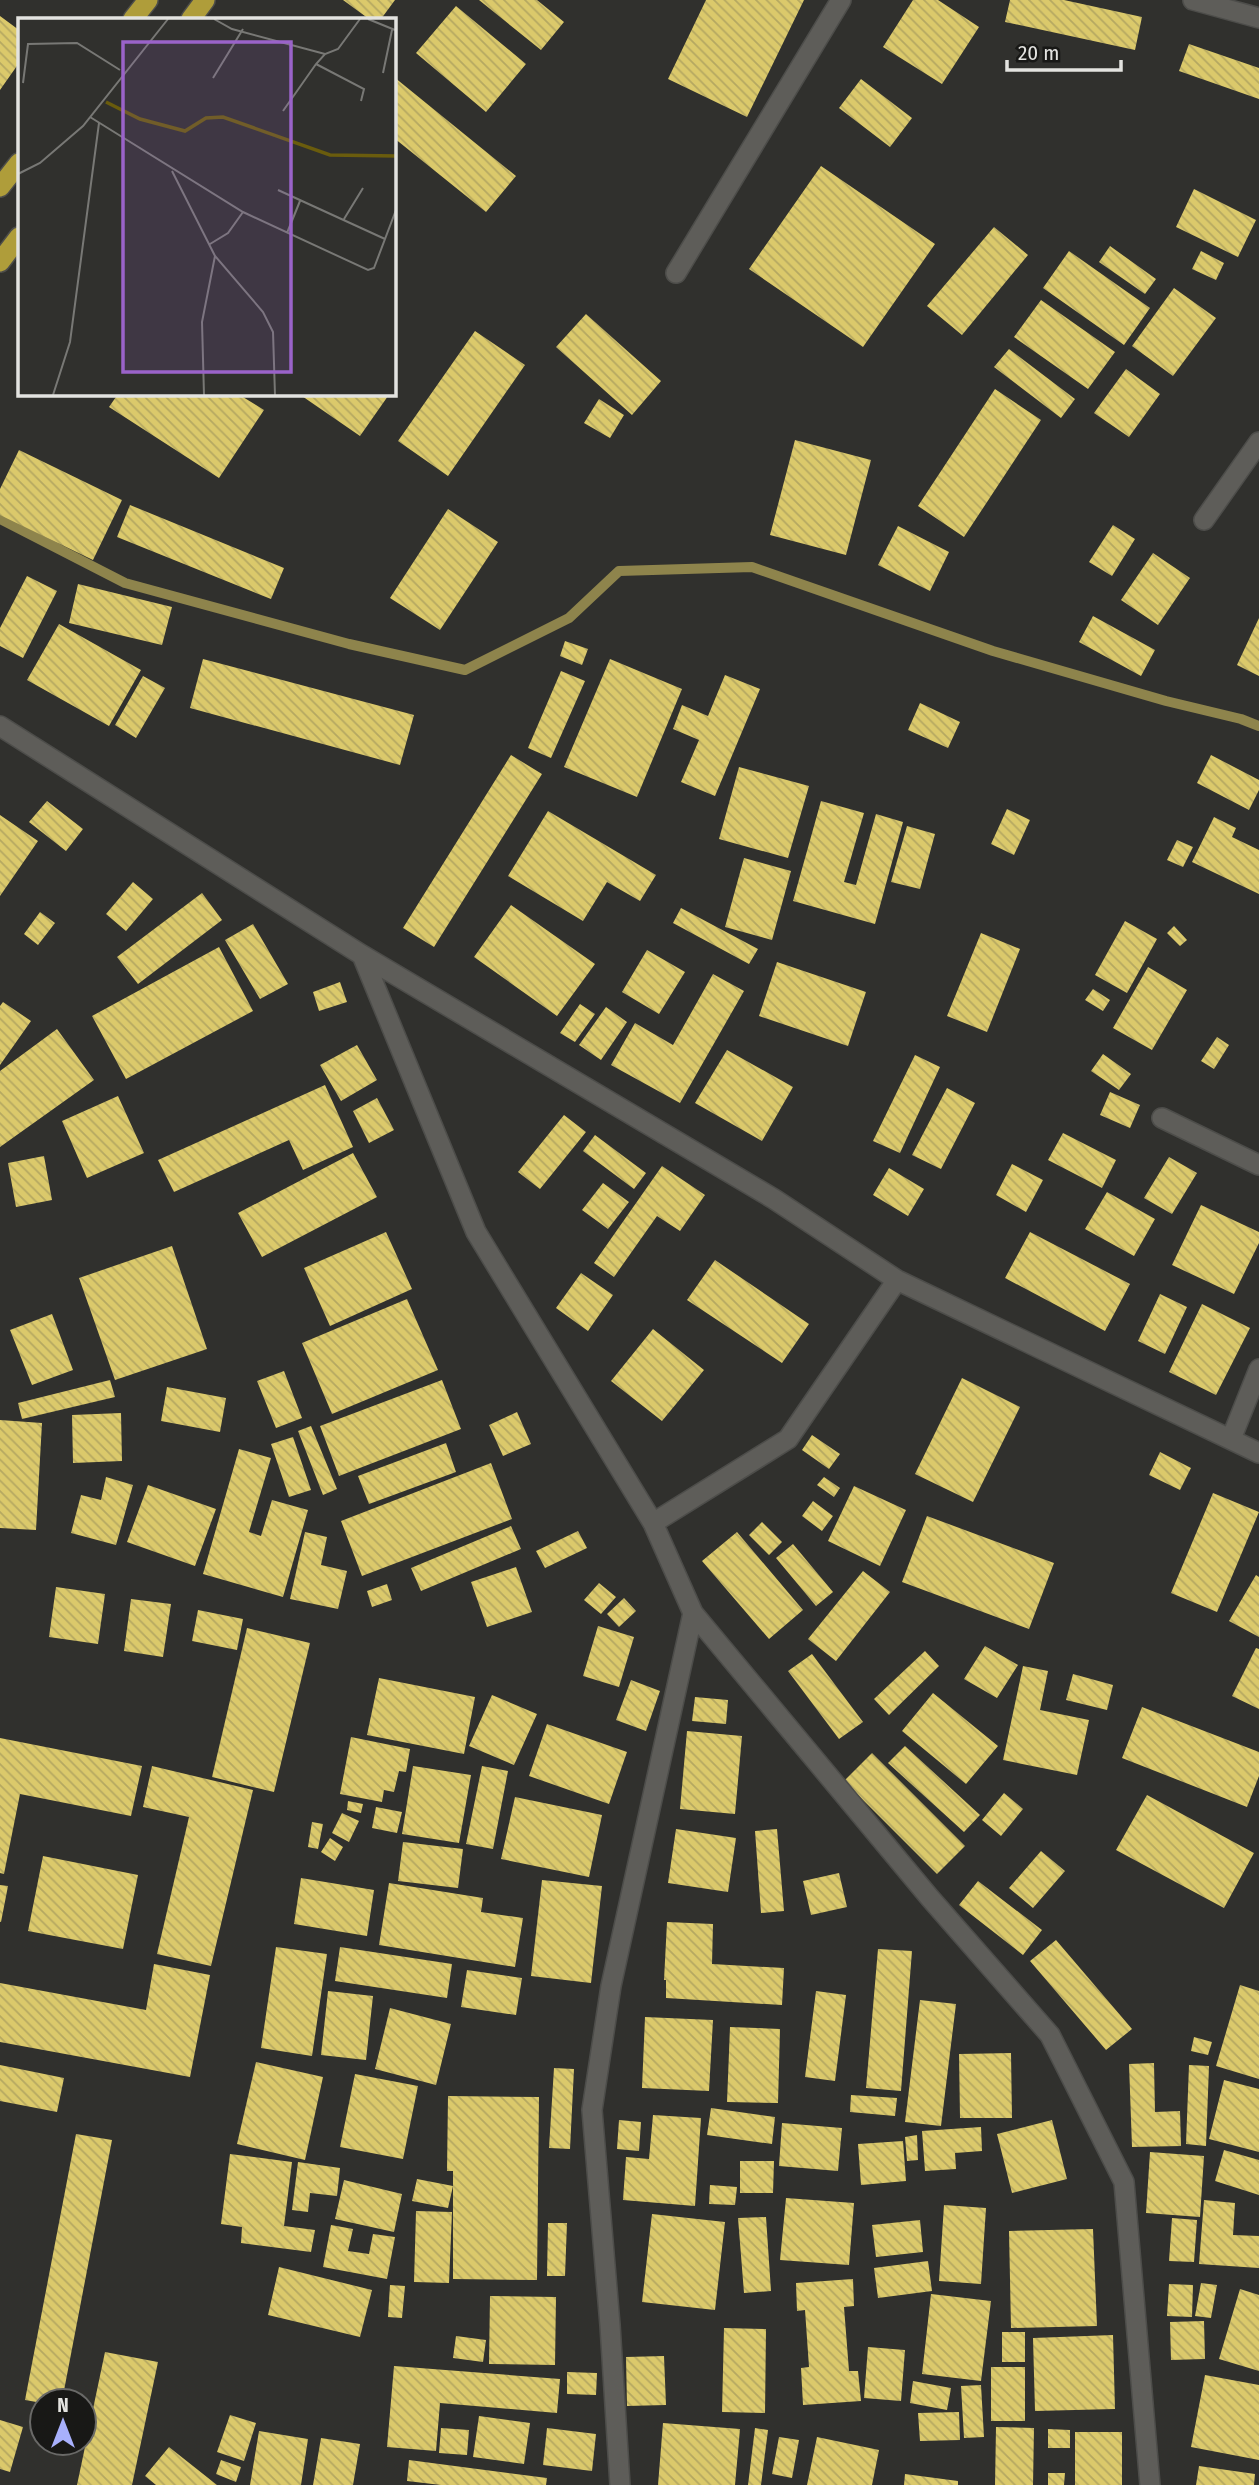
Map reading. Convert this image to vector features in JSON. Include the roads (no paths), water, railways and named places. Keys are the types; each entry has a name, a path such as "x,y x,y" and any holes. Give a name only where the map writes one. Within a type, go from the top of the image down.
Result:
{"highway":[{"path":"134,18 148,0"},
{"path":"192,18 205,0"},
{"path":"0,187 18,164"},
{"path":"0,262 18,238"}],"street":[{"path":"676,273 841,0"},
{"path":"1193,0 1259,18"},
{"path":"1204,520 1259,442"},
{"path":"0,726 362,955 774,1199 897,1280 1259,1453"},
{"path":"362,955 476,1232 653,1523 693,1613 930,1898 1050,2035 1124,2182 1150,2485"},
{"path":"1162,1118 1259,1165"},
{"path":"653,1523 788,1439 897,1280"},
{"path":"1231,1439 1259,1369"},
{"path":"620,2485 592,2110 611,1986 693,1613"}],"waterway":[{"path":"0,519 125,583 349,644 465,670 569,618 619,571 752,567 993,651 1259,726"}]}
